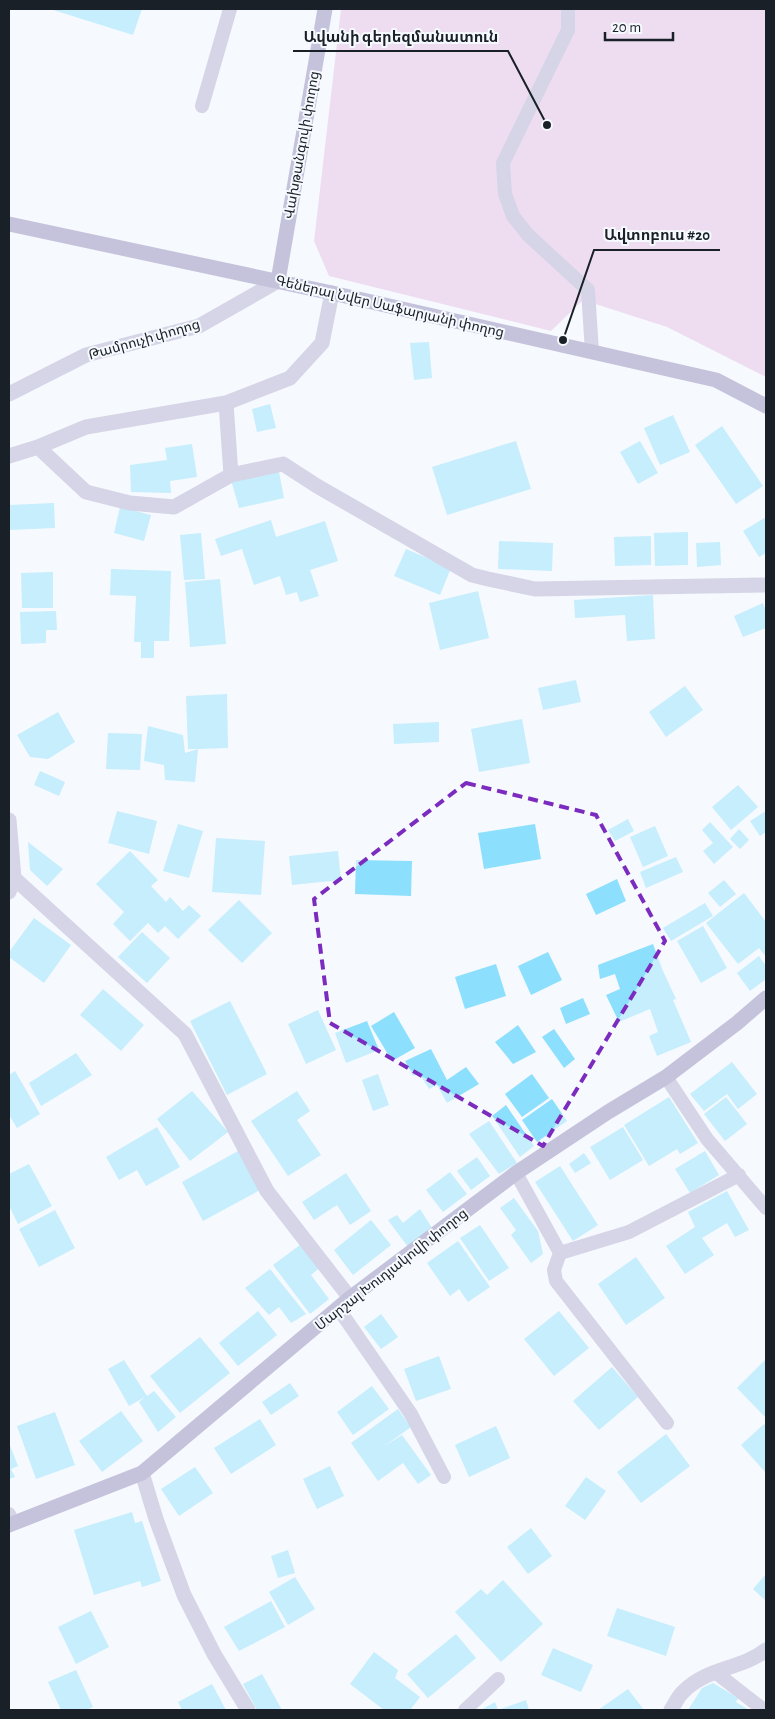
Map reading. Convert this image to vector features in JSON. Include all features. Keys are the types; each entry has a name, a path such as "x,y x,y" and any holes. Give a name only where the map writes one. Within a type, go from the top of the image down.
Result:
{"street":[{"name":"Վախթանգովի փողոց","path":"278,281 325,9"},
{"name":"Գեներալ Նվեր Սաֆարյանի փողոց","path":"9,224 278,281 716,380 766,406"},
{"name":"Թամրուչի փողոց","path":"9,394 86,355 199,326 278,281"},
{"path":"9,456 38,447 86,427 226,403 290,378 322,343 332,293"},
{"path":"226,403 231,474"},
{"path":"38,447 86,492 130,503 174,507 231,474 282,464 316,486 472,575 535,589 766,585"},
{"path":"9,820 11,885 185,1034 267,1191 350,1298"},
{"name":"Մարշալ Խուդյակովի փողոց","path":"10,1520 142,1473 350,1298 516,1173 666,1077 766,998"},
{"path":"142,1473 156,1520 184,1595 214,1654 248,1710"},
{"path":"671,1710 682,1692 694,1682 715,1672 756,1658 766,1650"}],"lane":[{"path":"202,106 230,9"},
{"path":"568,9 568,30 503,164 505,194 513,216 528,235 588,290 592,352"},
{"path":"666,1077 707,1140 766,1208"},
{"path":"516,1173 560,1253 554,1270 556,1281 667,1423"},
{"path":"560,1253 629,1232 739,1175"},
{"path":"338,1308 411,1414 444,1477"},
{"path":"715,1672 764,1710"},
{"path":"465,1710 498,1679"}],"highlighted area":[{"path":"466,783 596,815 665,941 543,1146 330,1023 314,899"}],"shaded area":[{"path":"341,9 766,9 766,377 667,327 583,300 551,331 329,276 314,241"}],"building":[{"path":"50,9 142,9 133,35"},
{"path":"429,342 432,378 414,380 410,343"},
{"path":"270,404 276,428 257,432 252,409"},
{"path":"673,415 690,452 660,465 644,428"},
{"path":"722,426 763,486 736,504 695,445"},
{"path":"516,441 531,489 447,515 432,467"},
{"path":"640,441 658,473 638,484 620,452"},
{"path":"192,444 197,477 170,481 171,493 131,492 130,465 167,460 165,448"},
{"path":"279,472 284,498 239,508 231,480"},
{"path":"54,503 55,528 9,530 9,505"},
{"path":"120,507 151,515 144,541 114,533"},
{"path":"766,517 766,553 759,557 743,531"},
{"path":"271,520 276,537 325,521 338,561 310,570 319,596 300,602 297,592 286,595 280,576 254,585 242,549 221,556 215,539"},
{"path":"688,532 688,565 655,566 654,533"},
{"path":"201,533 205,579 184,580 180,535"},
{"path":"651,536 651,565 615,566 614,537"},
{"path":"499,541 553,543 552,571 498,569"},
{"path":"720,542 721,565 697,567 696,543"},
{"path":"406,549 451,568 440,595 394,576"},
{"path":"111,569 171,571 169,641 154,641 154,658 141,658 141,642 134,642 136,596 110,595"},
{"path":"53,572 53,608 22,608 21,573"},
{"path":"220,579 226,644 190,647 185,582"},
{"path":"478,591 489,638 440,650 429,603"},
{"path":"653,595 655,639 627,641 625,615 575,618 574,600"},
{"path":"763,603 766,612 766,628 743,637 734,616"},
{"path":"56,611 57,630 46,630 46,643 21,644 20,612"},
{"path":"576,680 581,702 543,710 538,688"},
{"path":"685,686 703,710 666,737 649,712"},
{"path":"227,694 228,748 188,749 186,696"},
{"path":"58,712 75,742 48,759 30,757 17,735"},
{"path":"522,719 530,763 479,772 471,729"},
{"path":"439,722 439,742 394,744 393,724"},
{"path":"148,726 183,735 185,753 198,749 195,782 165,780 164,765 144,761"},
{"path":"108,733 142,734 140,770 106,769"},
{"path":"40,771 65,782 59,796 34,785"},
{"path":"738,785 758,807 731,830 712,807"},
{"path":"117,811 157,821 149,854 108,843"},
{"path":"766,811 766,832 760,836 750,821"},
{"path":"628,819 634,831 615,841 608,830"},
{"path":"710,822 733,847 714,864 703,851 713,843 702,830"},
{"path":"178,824 203,831 189,878 163,871"},
{"path":"535,824 541,859 484,869 478,833"},
{"path":"655,826 668,856 643,867 630,837"},
{"path":"739,829 749,840 740,849 730,839"},
{"path":"216,838 265,841 261,895 212,892"},
{"path":"28,842 63,869 47,886 30,870"},
{"path":"130,851 158,880 151,886 166,902 170,897 183,911 189,905 201,916 178,939 165,926 158,933 148,923 130,941 113,924 124,912 96,884"},
{"path":"338,851 341,880 292,885 289,856"},
{"path":"676,857 683,872 646,888 640,872"},
{"path":"356,860 412,861 411,896 355,894"},
{"path":"617,879 626,901 596,915 586,894"},
{"path":"724,880 736,894 720,907 708,893"},
{"path":"744,893 766,922 766,957 759,948 738,964 706,923"},
{"path":"239,900 272,933 242,963 208,930"},
{"path":"705,903 713,916 671,941 663,928"},
{"path":"34,918 71,945 44,983 9,957 9,952"},
{"path":"703,926 727,968 701,983 677,941"},
{"path":"142,932 170,958 147,983 118,957"},
{"path":"653,944 676,999 673,1000 691,1042 657,1056 649,1036 658,1032 650,1009 619,1022 606,995 620,989 615,974 600,979 598,965"},
{"path":"548,952 562,980 531,995 518,966"},
{"path":"759,956 766,966 766,979 750,991 737,973"},
{"path":"496,964 506,996 465,1009 455,977"},
{"path":"103,989 144,1025 121,1051 80,1015"},
{"path":"583,998 590,1014 566,1024 560,1008"},
{"path":"230,1001 267,1074 227,1095 190,1021"},
{"path":"318,1010 336,1050 306,1064 288,1024"},
{"path":"394,1012 415,1048 392,1061 371,1026"},
{"path":"367,1021 379,1050 346,1063 335,1033"},
{"path":"518,1025 536,1052 513,1064 495,1042"},
{"path":"554,1029 575,1059 564,1068 542,1037"},
{"path":"431,1049 447,1080 466,1067 479,1084 447,1103 437,1085 429,1089 419,1073 413,1076 405,1061"},
{"path":"76,1053 92,1075 41,1106 29,1083"},
{"path":"732,1062 757,1094 738,1109 727,1094 704,1111 690,1094"},
{"path":"15,1071 40,1114 17,1128 9,1115 9,1075"},
{"path":"378,1074 389,1105 373,1111 362,1080"},
{"path":"532,1074 549,1098 522,1117 505,1094"},
{"path":"192,1091 228,1132 190,1161 157,1119"},
{"path":"297,1091 310,1111 297,1120 321,1155 288,1176 251,1121"},
{"path":"669,1097 698,1143 680,1154 677,1149 649,1166 624,1125"},
{"path":"726,1097 747,1124 725,1141 704,1114"},
{"path":"552,1099 567,1121 537,1142 522,1120"},
{"path":"506,1105 534,1146 520,1157 492,1116"},
{"path":"489,1121 517,1163 499,1174 469,1134"},
{"path":"157,1127 180,1167 146,1186 137,1170 119,1180 106,1157"},
{"path":"623,1127 643,1160 610,1180 590,1147"},
{"path":"238,1151 260,1190 203,1221 182,1182"},
{"path":"705,1151 719,1175 690,1193 675,1169"},
{"path":"584,1153 591,1163 575,1173 569,1164"},
{"path":"477,1157 490,1176 471,1190 457,1171"},
{"path":"29,1164 52,1206 18,1224 9,1206 9,1174"},
{"path":"560,1166 598,1225 573,1241 535,1182"},
{"path":"450,1172 467,1194 443,1212 426,1190"},
{"path":"346,1173 371,1211 350,1225 337,1205 314,1220 302,1202"},
{"path":"727,1191 749,1230 735,1237 727,1223 702,1238 714,1255 685,1274 666,1246 695,1227 688,1212"},
{"path":"514,1198 538,1231 543,1254 531,1263 511,1235 516,1230 500,1208"},
{"path":"420,1209 432,1228 408,1247 388,1220 397,1215 403,1223"},
{"path":"55,1210 75,1248 39,1267 19,1229"},
{"path":"371,1220 391,1245 353,1275 334,1250"},
{"path":"480,1225 509,1268 489,1281 460,1238"},
{"path":"458,1241 490,1287 468,1302 459,1289 450,1296 427,1263"},
{"path":"304,1242 322,1266 311,1275 329,1299 310,1314 273,1265"},
{"path":"636,1257 665,1298 626,1325 598,1284"},
{"path":"270,1269 306,1314 291,1323 279,1307 269,1315 245,1288"},
{"path":"258,1311 277,1335 238,1366 219,1343"},
{"path":"559,1311 589,1348 554,1376 524,1339"},
{"path":"381,1314 398,1337 381,1349 364,1327"},
{"path":"200,1337 230,1373 180,1413 150,1376"},
{"path":"439,1356 451,1389 416,1401 404,1369"},
{"path":"766,1359 766,1418 737,1388"},
{"path":"124,1360 147,1396 154,1391 176,1417 158,1432 139,1402 145,1397 129,1406 108,1369"},
{"path":"612,1367 638,1397 599,1430 573,1401"},
{"path":"290,1383 299,1396 271,1415 262,1402"},
{"path":"372,1386 389,1409 353,1435 337,1412"},
{"path":"398,1409 411,1427 383,1447 402,1435 431,1475 418,1484 403,1463 378,1481 351,1443"},
{"path":"121,1411 143,1441 102,1472 79,1441"},
{"path":"55,1412 75,1465 36,1479 17,1426"},
{"path":"260,1419 276,1445 231,1474 214,1448"},
{"path":"764,1424 766,1427 766,1473 741,1445"},
{"path":"496,1426 510,1458 469,1477 455,1445"},
{"path":"666,1434 690,1466 641,1503 617,1472"},
{"path":"9,1443 18,1466 11,1469 15,1477 9,1479"},
{"path":"330,1466 344,1496 317,1509 303,1479"},
{"path":"195,1467 213,1493 179,1516 161,1489"},
{"path":"586,1477 606,1491 585,1520 565,1506"},
{"path":"132,1512 135,1523 142,1521 161,1581 142,1587 140,1581 94,1595 74,1530"},
{"path":"531,1528 552,1556 528,1574 507,1547"},
{"path":"288,1550 295,1573 278,1578 271,1556"},
{"path":"766,1574 766,1601 753,1589"},
{"path":"295,1577 315,1609 288,1625 269,1592"},
{"path":"503,1580 543,1624 501,1662 455,1612 481,1589 487,1595"},
{"path":"271,1601 285,1627 239,1651 224,1627"},
{"path":"617,1608 675,1627 666,1656 607,1636"},
{"path":"91,1611 109,1647 76,1664 58,1627"},
{"path":"456,1634 476,1658 428,1698 407,1674"},
{"path":"553,1648 593,1665 581,1692 541,1675"},
{"path":"374,1652 398,1670 395,1678 420,1697 410,1710 384,1710 350,1684"},
{"path":"76,1670 93,1707 86,1710 61,1710 48,1682"},
{"path":"262,1674 282,1710 257,1710 243,1684"},
{"path":"713,1683 738,1698 736,1702 749,1710 688,1710 702,1688"},
{"path":"212,1684 226,1710 182,1710 178,1702"},
{"path":"628,1689 644,1710 598,1710"},
{"path":"526,1700 529,1710 498,1710"},
{"path":"495,1702 498,1710 481,1710"}],"place":[{"name":"Ավանի գերեզմանատուն","path":"547,125"},
{"name":"Ավտոբուս #20","path":"563,340"}]}
